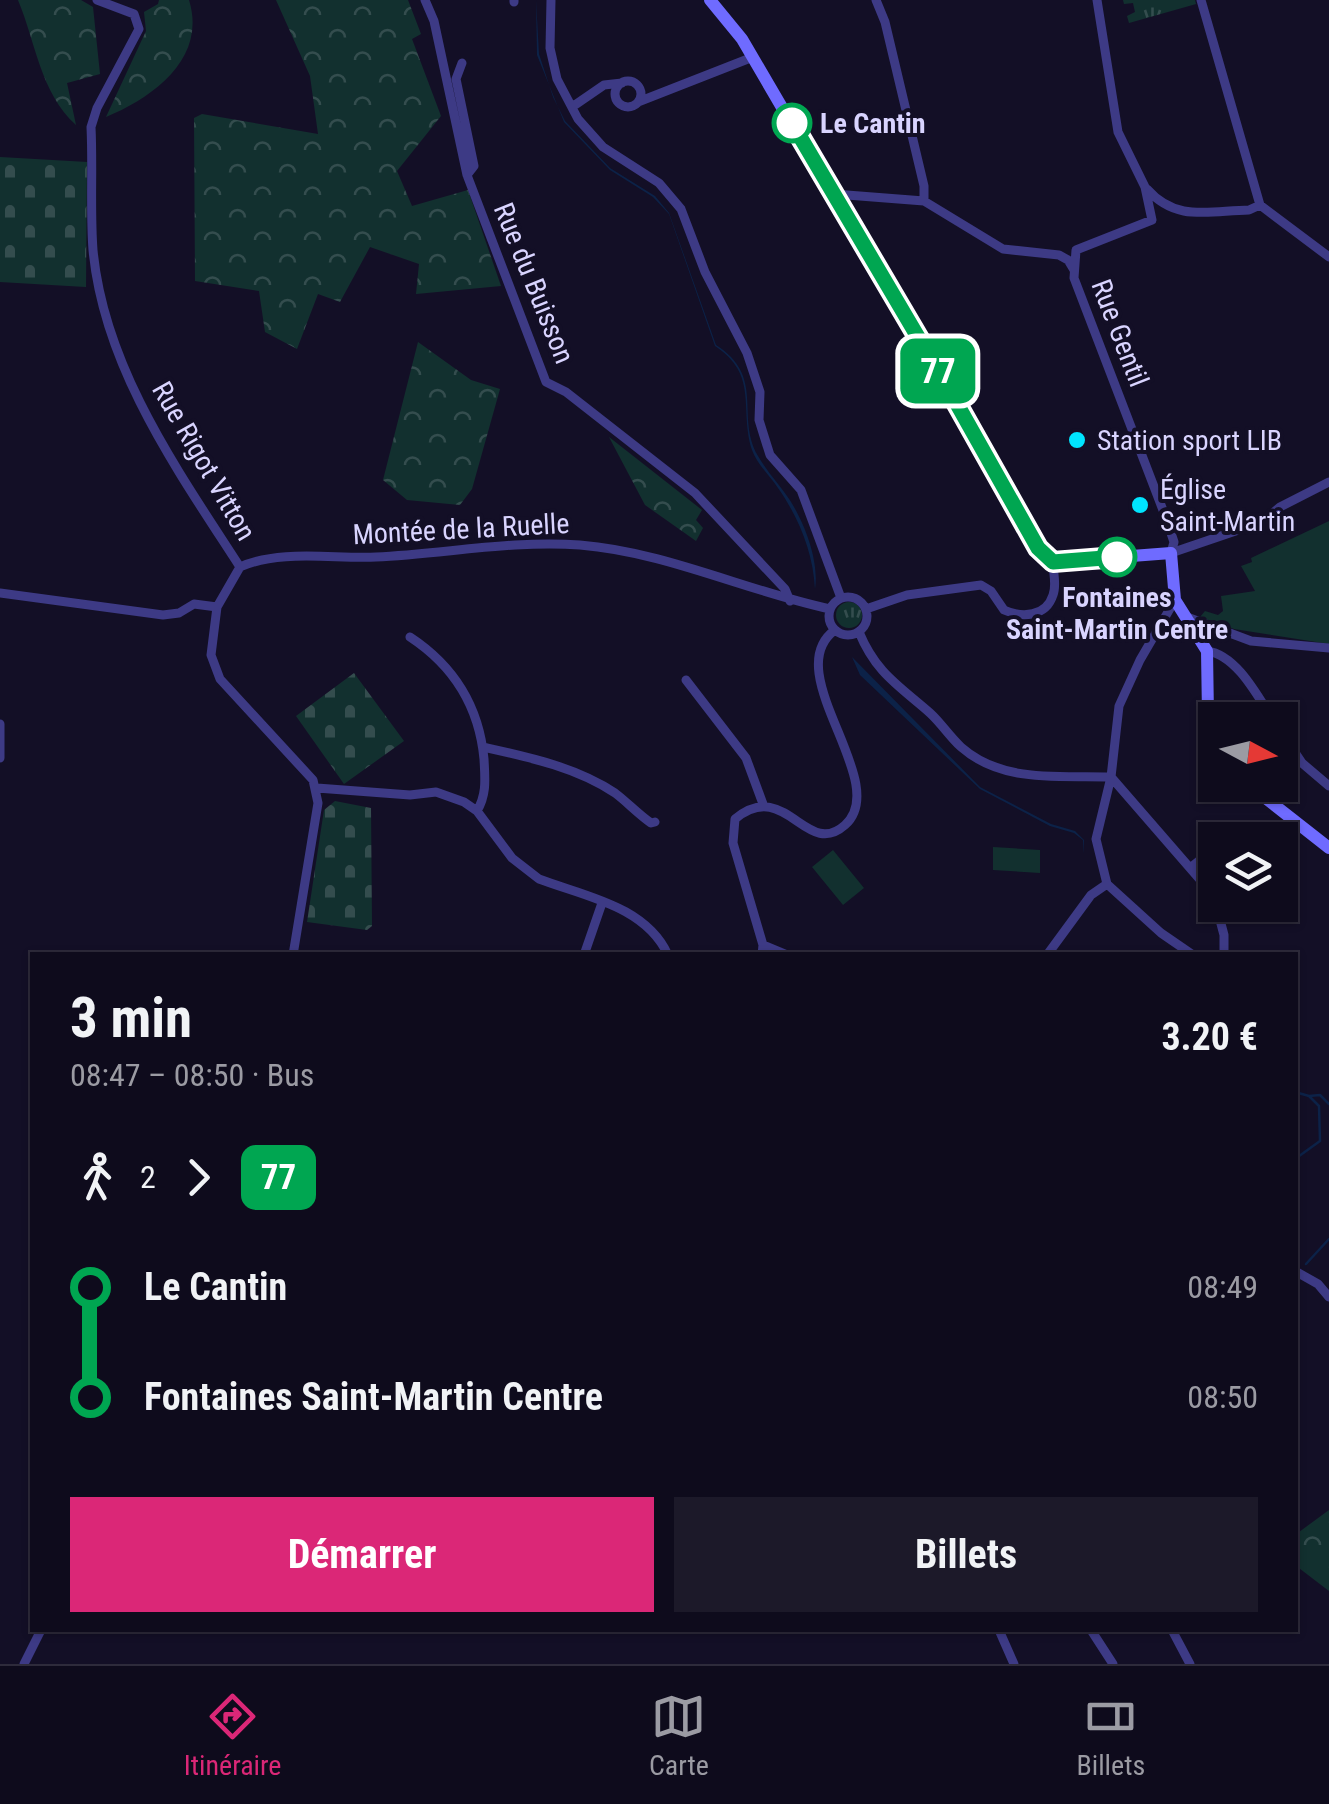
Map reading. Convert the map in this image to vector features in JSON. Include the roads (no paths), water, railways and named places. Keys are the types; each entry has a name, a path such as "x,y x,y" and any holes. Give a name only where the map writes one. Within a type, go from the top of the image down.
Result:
{"street":[{"name":"Rue Rigot Vitton","path":"98,0 134,14 139,29 97,108 92,128 93,252 106,316 118,352 162,445 240,568"},
{"name":"Rue du Buisson","path":"425,0 434,21 467,175 546,382 566,392 694,492 785,589 790,601"},
{"path":"551,0 550,48 557,79 572,107 604,148 659,182 682,209 705,272 747,353 760,392 760,420 770,456 801,490 841,598"},
{"path":"710,0 753,57 1038,548 1053,562 1054,594 1043,609 1028,616 1004,610 992,590 981,585 907,595 866,609"},
{"path":"876,0 896,68 924,186 924,201"},
{"path":"1097,0 1118,132 1145,187 1160,205 1174,211 1249,210 1260,204"},
{"path":"1201,0 1260,204 1329,258"},
{"path":"622,83 616,91 618,100 627,106 753,57"},
{"path":"462,63 456,78 474,166 467,175"},
{"path":"572,107 604,85 631,81 640,88 638,102"},
{"name":"Rue Gentil","path":"1145,187 1152,220 1076,250 1074,278 1166,518 1174,542 1170,553"},
{"path":"834,194 924,201 1003,249 1059,254 1074,270"},
{"path":"1053,562 1170,553 1262,522 1280,507 1329,482"},
{"name":"Montée de la Ruelle","path":"240,568 267,559 377,557 525,544 582,545 645,555 790,601 830,609"},
{"path":"1170,553 1175,600 1207,651 1208,702"},
{"path":"240,568 217,608 211,656 220,680 313,780 316,788 318,804 293,952"},
{"path":"0,593 163,615 194,604 217,608"},
{"path":"853,597 866,609 866,622 858,632 847,635 834,630 830,622 830,609 841,598 853,597"},
{"path":"1175,600 1119,706 1112,777 1096,839 1107,884 1161,933 1189,952"},
{"path":"1184,616 1252,640 1329,648"},
{"path":"762,950 733,843 735,819 749,808 763,804 815,832 836,832 849,822 857,798 854,773 828,708 820,664 822,644 834,630"},
{"path":"858,632 893,685 933,716 962,748 983,763 1018,774 1112,777 1198,880"},
{"path":"410,637 446,665 476,713 486,796 477,812"},
{"path":"1207,651 1223,656 1261,702"},
{"path":"686,680 746,758 763,804"},
{"path":"0,724 0,758"},
{"path":"483,747 568,770 618,795 628,807 655,822"},
{"path":"1298,757 1328,786"},
{"path":"316,788 410,795 436,792 464,802 477,812 524,870 538,879 640,917 667,952"},
{"path":"1270,802 1329,848"},
{"path":"1190,868 1198,862"},
{"path":"1049,952 1090,895 1107,884"},
{"path":"585,952 602,903"},
{"path":"1220,922 1224,952"},
{"path":"1298,1273 1318,1284 1329,1297"},
{"path":"24,1664 39,1632"},
{"path":"1000,1632 1014,1664"},
{"path":"1091,1632 1113,1664"},
{"path":"1173,1632 1190,1664"}],"water":[{"path":"536,0 539,54 549,85 537,55"},
{"path":"558,107 565,121 610,168 655,196 669,213 716,345 731,357 740,370 745,384 752,441 758,456 790,500 807,536 814,558 815,589 804,536 786,499 752,450 743,381 729,357 715,346 669,214 653,197 610,170 564,122"},
{"path":"852,657 980,787 1051,824 1075,831 1084,840 1083,854 1083,840 1074,833 1050,826 980,789 860,675"}],"waterway":[{"path":"1298,1093 1320,1095 1329,1104"},
{"path":"1298,1157 1320,1141 1319,1106 1309,1096"},
{"path":"1306,1264 1329,1239"}],"place":[{"name":"Le Cantin","path":"792,123"},
{"name":"Station sport LIB","path":"1077,440"},
{"name":"Église Saint-Martin","path":"1140,505"},
{"name":"Fontaines Saint-Martin Centre","path":"1117,557"}]}
